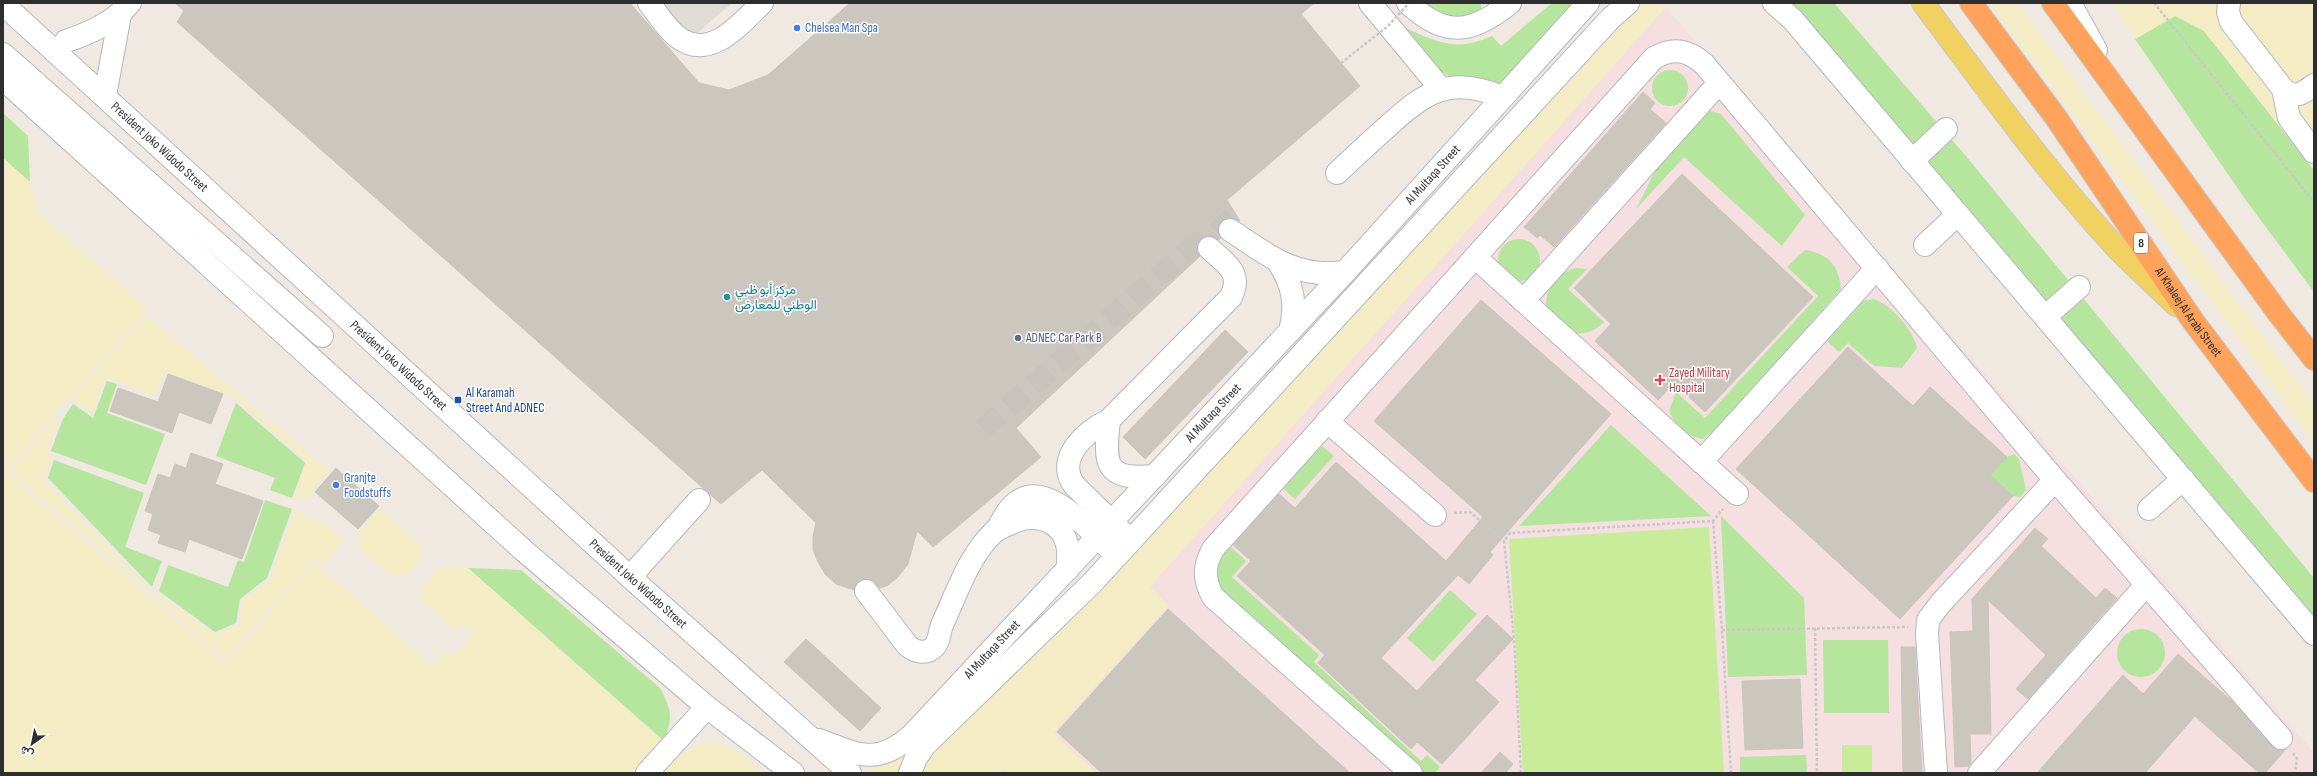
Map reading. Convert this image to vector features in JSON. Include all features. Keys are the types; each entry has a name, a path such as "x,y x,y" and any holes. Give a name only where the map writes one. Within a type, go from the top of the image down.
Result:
{"highway":[{"name":"Al Khaleej Al Arabi Street","path":"1971,3 2057,119 2193,321 2314,481"},
{"path":"2053,3 2117,88 2279,314 2314,359"}],"main road":[{"path":"1923,3 1988,90 2079,206 2114,245 2193,321"}],"street":[{"path":"649,3 680,39 695,45 708,45 723,39 762,3"},
{"path":"1370,3 1441,89"},
{"path":"1408,3 1430,21 1445,27 1462,28 1484,22 1510,3"},
{"name":"Al Multaqa Street","path":"807,735 863,755 887,752 898,747 933,714 1345,272 1588,3"},
{"name":"Al Multaqa Street","path":"910,773 916,758 925,745 1092,583 1616,11 1628,3"},
{"path":"1774,3 1788,12 1912,161 2314,634"},
{"path":"2070,3 2117,88"},
{"path":"2229,3 2228,12 2231,22 2288,92 2299,111 2314,130"},
{"path":"12,9 66,41 106,90 120,113"},
{"name":"President Joko Widodo Street","path":"12,9 120,113 630,577 850,773"},
{"path":"66,41 96,29 125,9"},
{"path":"106,90 125,9"},
{"path":"1411,773 1213,597 1207,585 1205,572 1207,560 1213,549 1654,58 1674,50 1685,51 1695,56 1719,83 2055,480 2280,738"},
{"path":"3,54 322,336"},
{"path":"3,79 522,549 707,707 793,773"},
{"path":"1523,301 1719,83"},
{"path":"2288,92 2302,94 2314,85"},
{"path":"1337,173 1409,107 1430,93 1441,89 1468,87 1483,89 1502,97"},
{"path":"2288,92 2289,118 2314,152"},
{"path":"1912,161 1946,130"},
{"path":"1925,245 1958,214"},
{"path":"1230,230 1278,262 1310,273 1345,272"},
{"path":"1124,548 1105,530 1069,478 1067,469 1072,452 1094,428 1109,420 1231,297 1236,288 1236,277 1232,270 1209,248"},
{"path":"1475,257 1737,494"},
{"path":"1278,262 1285,272 1293,295 1293,319 1290,331"},
{"path":"1701,462 1877,268"},
{"path":"2045,317 2079,287"},
{"path":"1109,420 1106,455 1111,467 1122,476 1134,478 1155,476"},
{"path":"1327,421 1435,515"},
{"path":"2149,509 2183,479"},
{"path":"1936,773 1927,627 1931,614 2055,480"},
{"path":"874,589 915,634 921,636 933,635 941,627 974,559 1017,502 1036,495 1048,497 1059,505 1105,530"},
{"path":"630,577 699,500"},
{"path":"995,531 1024,518 1034,517 1045,519 1055,526 1066,542 1068,569"},
{"path":"1979,773 2146,585"},
{"path":"648,773 707,707"}],"path":[{"path":"1341,63 1388,26 1408,3"},
{"path":"2154,3 2314,202"},
{"path":"1435,515 1470,512 1504,541"},
{"path":"1521,773 1514,638 1504,541 1510,533 1713,521 1722,630 1731,773"},
{"path":"1722,630 1927,627"},
{"path":"1814,628 1817,773"}],"shaded area":[{"path":"657,3 732,3 688,41"},
{"name":"Zayed Military Hospital","path":"1666,7 2314,753 2314,773 977,773"}],"green space":[{"path":"1408,3 1481,3 1482,15 1459,27"},
{"path":"1552,3 1575,3 1499,85 1453,78 1440,71 1404,27 1447,44 1468,44 1492,36 1501,46"},
{"path":"1788,3 1834,3 1965,155 2314,578 2314,626"},
{"path":"2175,16 2204,31 2314,170 2314,292 2245,199 2135,39"},
{"path":"1674,70 1683,75 1687,81 1687,95 1683,101 1674,106 1666,106 1657,101 1653,95 1652,84 1657,75 1663,71"},
{"path":"1710,111 1721,114 1805,215 1782,246 1684,157 1636,209 1664,154 1702,113"},
{"path":"3,113 28,136 30,182 3,158"},
{"path":"1519,239 1534,245 1540,260 1534,275 1519,281 1504,275 1498,260 1504,245"},
{"path":"1805,250 1820,255 1831,262 1838,274 1841,289 1715,431 1702,439 1686,433 1678,426 1669,411 1676,392 1705,418 1818,296 1787,267"},
{"path":"1576,268 1587,269 1568,289 1604,322 1598,328 1591,331 1576,334 1546,307 1546,300 1550,287 1558,277 1569,270"},
{"path":"1873,299 1887,306 1894,312 1906,326 1915,341 1917,348 1902,368 1874,366 1848,343 1839,352 1827,341 1863,301"},
{"path":"107,381 117,384 107,413 165,434 146,485 51,451 63,419 73,404 93,418"},
{"path":"236,403 305,463 292,498 270,490 275,478 216,456"},
{"path":"1611,425 1711,516 1519,526"},
{"path":"1316,445 1323,447 1334,456 1295,499 1277,483"},
{"path":"2014,454 2019,459 2026,490 2020,497 2013,496 1990,475 2007,457"},
{"path":"54,460 144,493 125,547 162,561 152,587 48,478"},
{"path":"265,500 292,509 267,578 240,599 236,623 215,632 159,591 168,565 228,587 238,560 244,562"},
{"path":"1721,516 1804,598 1807,675 1728,677"},
{"path":"1709,527 1724,773 1523,773 1509,539"},
{"path":"1223,540 1246,561 1232,577 1319,655 1314,662 1421,761 1427,755 1440,767 1435,773 1419,773 1211,582"},
{"path":"468,568 521,570 660,688 670,714 669,726 664,741"},
{"path":"1450,590 1477,614 1433,662 1407,638"},
{"path":"2136,629 2146,629 2158,636 2165,648 2165,658 2158,670 2146,677 2136,677 2128,673 2121,666 2117,658 2117,648 2121,640 2128,633"},
{"path":"1823,640 1888,640 1889,713 1824,713"},
{"path":"1842,745 1872,745 1872,773 1842,773"},
{"path":"1806,755 1807,773 1740,773 1740,757"}],"sand":[{"path":"1644,3 1663,3 1666,7 1150,587 1169,605 1053,733 1096,773 1008,773 1003,769 999,773 916,773 918,768"},
{"path":"1990,3 2017,3 2314,405 2314,443 2192,275"},
{"path":"2112,3 2314,3 2314,170 2204,31 2175,16 2135,39"},
{"path":"3,158 30,182 40,214 147,308 5,471 225,663 314,562 432,665 445,650 453,656 473,633 463,624 456,632 419,599 421,590 440,566 468,568 680,756 693,747 704,743 714,742 724,744 733,748 742,755 761,773 3,773"},
{"path":"145,315 330,471 306,499 294,498 307,461 234,397 165,371 155,396 106,377 92,413 71,398"},
{"path":"57,416 59,418 47,452 53,455 43,480 149,589 215,635 240,625 243,600 271,580 295,511 326,525 344,540 324,566 314,558 225,659 9,470"},
{"path":"379,509 422,546 420,559 406,576 392,576 360,549 359,532"},
{"path":"908,753 902,773 873,773 866,766"}],"building":[{"name":"مركز أبو ظبي الوطني للمعارض","path":"175,3 630,3 699,83 729,90 768,75 850,3 1314,3 1301,14 1360,86 1227,200 1240,221 1231,218 1225,219 1220,223 1218,229 1221,238 1218,240 1211,236 1200,239 1197,246 1200,256 1016,428 1041,457 933,547 917,531 908,564 897,578 888,585 880,588 871,580 864,579 858,581 854,590 836,584 825,574 813,550 813,536 816,523 762,470 721,504 177,22 184,11"},
{"path":"1643,92 1655,103 1650,109 1666,123 1554,247 1540,235 1537,238 1524,227"},
{"path":"1682,174 1813,297 1705,412 1674,383 1658,400 1595,341 1611,324 1574,288"},
{"path":"1481,300 1611,414 1490,552 1493,555 1469,584 1458,575 1381,658 1417,691 1487,615 1513,639 1475,680 1499,702 1442,764 1417,742 1411,749 1318,663 1325,655 1237,576 1251,561 1233,545 1279,494 1295,508 1336,462 1446,561 1483,517 1374,421"},
{"path":"1225,330 1248,352 1145,459 1123,437"},
{"path":"1848,347 1913,406 1930,387 2007,457 1990,475 2013,496 1900,619 1736,469"},
{"path":"168,374 223,394 211,424 179,412 172,433 110,411 118,388 158,402"},
{"path":"191,453 223,464 215,484 263,501 242,559 189,539 185,552 158,543 161,535 148,530 153,514 145,511 158,474 170,478 175,464 186,468"},
{"path":"336,468 379,506 358,529 315,492"},
{"path":"2035,528 2048,539 2041,546 2096,598 2105,588 2117,598 2028,699 2016,689 2046,655 1988,600 1991,734 1970,734 1971,763 1969,766 1955,767 1950,632 1973,631 1972,599"},
{"path":"1168,609 1350,773 1102,773 1057,732"},
{"path":"806,639 881,708 860,731 784,662"},
{"path":"1901,647 1915,647 1922,773 1903,773"},
{"path":"2178,654 2233,702 2272,746 2277,750 2286,749 2265,773 2259,773 2195,716 2145,773 2037,773 2123,675 2143,694"},
{"path":"1800,679 1803,748 1745,750 1742,681"},
{"path":"1500,752 1513,764 1505,773 1481,773"}],"tunnel":[{"path":"1217,217 1230,230"},
{"path":"983,429 1193,246 1199,245 1209,248"}],"place":[{"name":"Chelsea Man Spa","path":"797,28"},
{"name":"مركز أبو ظبي الوطني للمعارض","path":"727,297"},
{"name":"ADNEC Car Park B","path":"1018,338"},
{"name":"Zayed Military Hospital","path":"1660,380"},
{"name":"Al Karamah Street And ADNEC","path":"458,400"},
{"name":"Granjte Foodstuffs","path":"336,485"}]}
